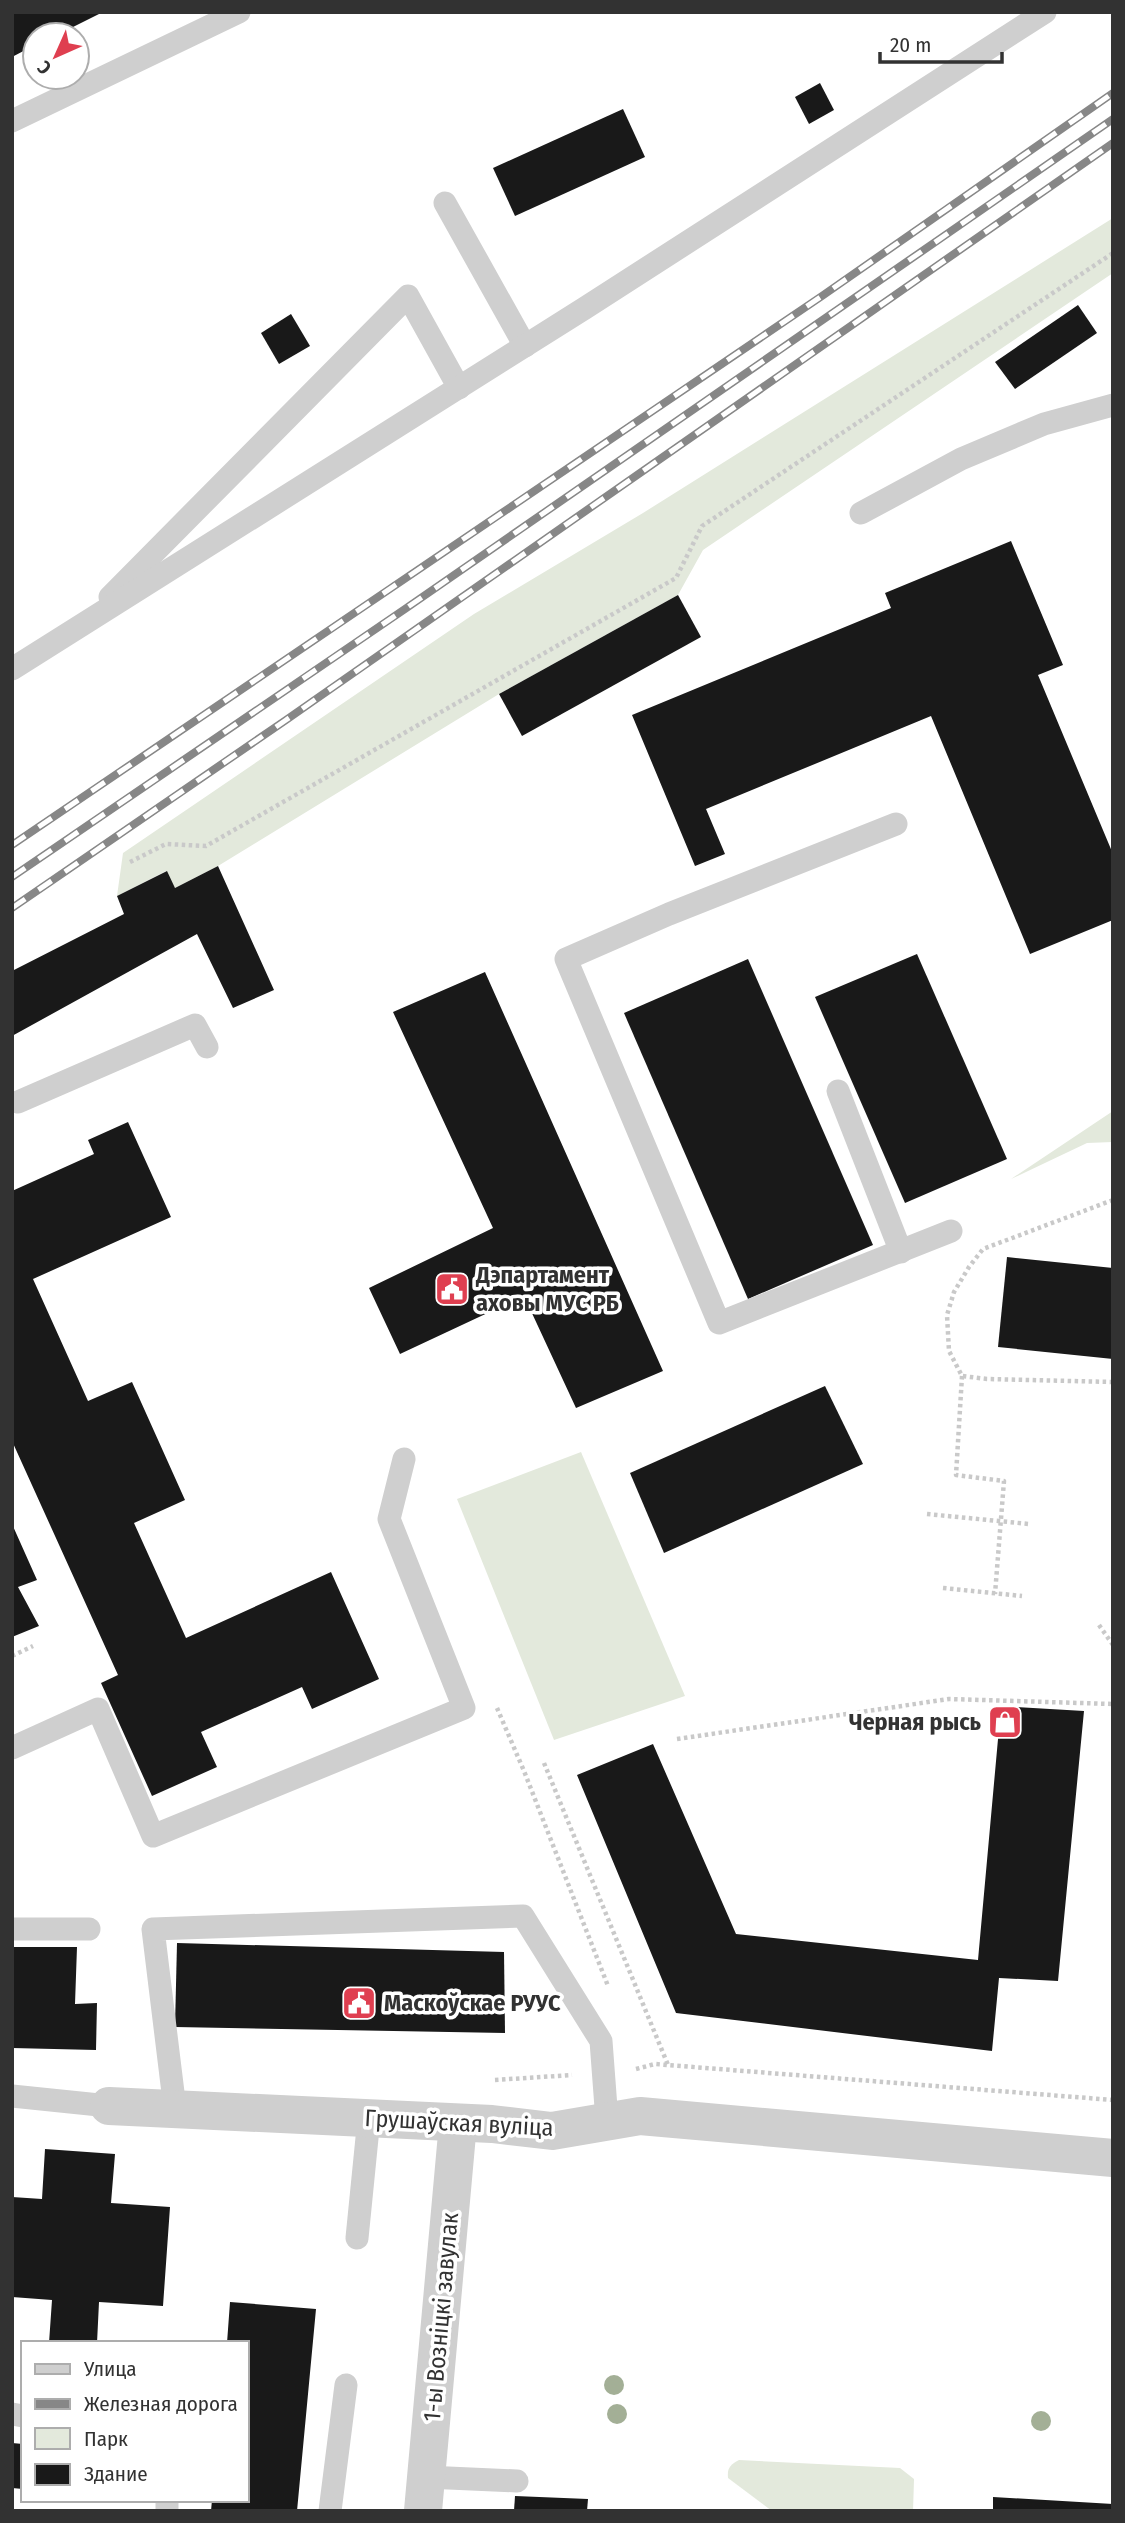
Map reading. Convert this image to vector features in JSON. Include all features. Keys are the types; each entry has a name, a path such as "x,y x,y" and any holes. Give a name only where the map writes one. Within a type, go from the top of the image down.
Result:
{"street":[{"name":"Грушаўская вуліца","path":"109,2106 458,2123 552,2131 640,2116 1113,2158"},
{"name":"1-ы Возніцкі завулак","path":"424,2494 458,2123"}],"lane":[{"path":"12,121 239,12"},
{"path":"12,669 459,388 1045,12"},
{"path":"445,204 525,346"},
{"path":"82,625 408,296 459,388"},
{"path":"861,513 961,459 1044,424 1113,405"},
{"path":"896,824 669,914 566,959 719,1323 951,1231"},
{"path":"18,1102 195,1025 207,1047"},
{"path":"838,1091 901,1252"},
{"path":"12,1748 98,1709 153,1836 464,1708 389,1519 404,1459"},
{"path":"175,2109 153,1929 523,1916 601,2041 607,2122"},
{"path":"12,1930 89,1929"},
{"name":"Грушаўская вуліца","path":"12,2096 109,2106"},
{"path":"357,2238 369,2118"},
{"path":"330,2511 346,2385"},
{"path":"424,2494 517,2482"}],"path":[{"path":"130,862 166,844 206,846 676,579 702,526 1113,253"},
{"path":"995,1594 1004,1481 956,1475 962,1376 948,1351 947,1315 954,1292 983,1249 1113,1200"},
{"path":"962,1376 1113,1382"},
{"path":"927,1514 1029,1524"},
{"path":"943,1588 1022,1596"},
{"path":"1099,1625 1113,1645"},
{"path":"12,1656 33,1646"},
{"path":"677,1739 948,1699 1113,1704"},
{"path":"497,1707 609,1991"},
{"path":"544,1763 668,2066"},
{"path":"635,2055 639,2068"},
{"path":"655,2064 1113,2100"}],"green space":[{"path":"1113,218 1113,273 703,550 678,595 499,694 218,866 175,888 166,871 117,896 123,853 474,614 643,513"},
{"path":"1113,1111 1113,1142 1087,1143 1011,1179"},
{"path":"581,1452 685,1696 554,1740 457,1499"},
{"path":"739,2460 900,2468 914,2479 913,2511 772,2511 728,2478 730,2467"}],"building":[{"path":"12,12 103,12 85,21 21,21 21,52 12,57"},
{"path":"820,83 834,110 809,124 795,97"},
{"path":"623,109 645,157 515,216 493,168"},
{"path":"1078,305 1097,333 1015,389 995,362"},
{"path":"291,314 310,346 279,364 261,333"},
{"path":"1011,541 1063,665 1038,675 1113,854 1113,920 1030,954 931,716 706,809 725,854 695,866 632,715 891,608 885,593"},
{"path":"678,595 701,637 522,736 499,694"},
{"path":"218,866 274,990 233,1008 197,934 12,1036 12,971 124,914 117,896 167,871 175,888"},
{"path":"917,954 1007,1159 905,1203 815,997"},
{"path":"748,959 873,1245 748,1299 624,1013"},
{"path":"485,972 663,1371 576,1408 524,1296 400,1354 369,1288 493,1228 393,1012"},
{"path":"128,1122 171,1217 33,1279 88,1401 132,1382 185,1500 134,1523 186,1638 331,1572 379,1679 312,1709 302,1687 201,1732 217,1767 152,1796 101,1683 118,1675 12,1441 12,1191 94,1154 88,1140"},
{"path":"1007,1257 1113,1268 1113,1359 998,1347"},
{"path":"825,1386 863,1464 664,1553 630,1473"},
{"path":"12,1524 37,1580 18,1587 39,1626 12,1637"},
{"path":"1001,1706 1084,1711 1058,1981 999,1978 992,2051 676,2013 577,1775 653,1744 736,1934 978,1960"},
{"path":"177,1943 504,1952 505,2033 175,2027"},
{"path":"12,1947 77,1947 75,2004 97,2003 96,2050 12,2048"},
{"path":"45,2149 115,2154 111,2203 170,2207 163,2306 99,2302 97,2341 49,2341 52,2300 12,2297 12,2197 42,2199"},
{"path":"230,2302 316,2309 297,2511 211,2511 212,2502 248,2502 248,2341 227,2341"},
{"path":"12,2443 21,2444 21,2489 12,2488"},
{"path":"515,2496 588,2499 587,2511 514,2511"},
{"path":"993,2497 1113,2504 1113,2511 993,2511"}],"railway":[{"path":"12,845 822,296 1113,93"},
{"path":"12,877 405,609 1113,119"},
{"path":"12,908 1113,143"}],"place":[{"name":"Дэпартамент аховы МУС РБ","path":"452,1289"},
{"name":"Черная рысь","path":"1005,1722"},
{"name":"Маскоўскае РУУС","path":"359,2003"}]}
